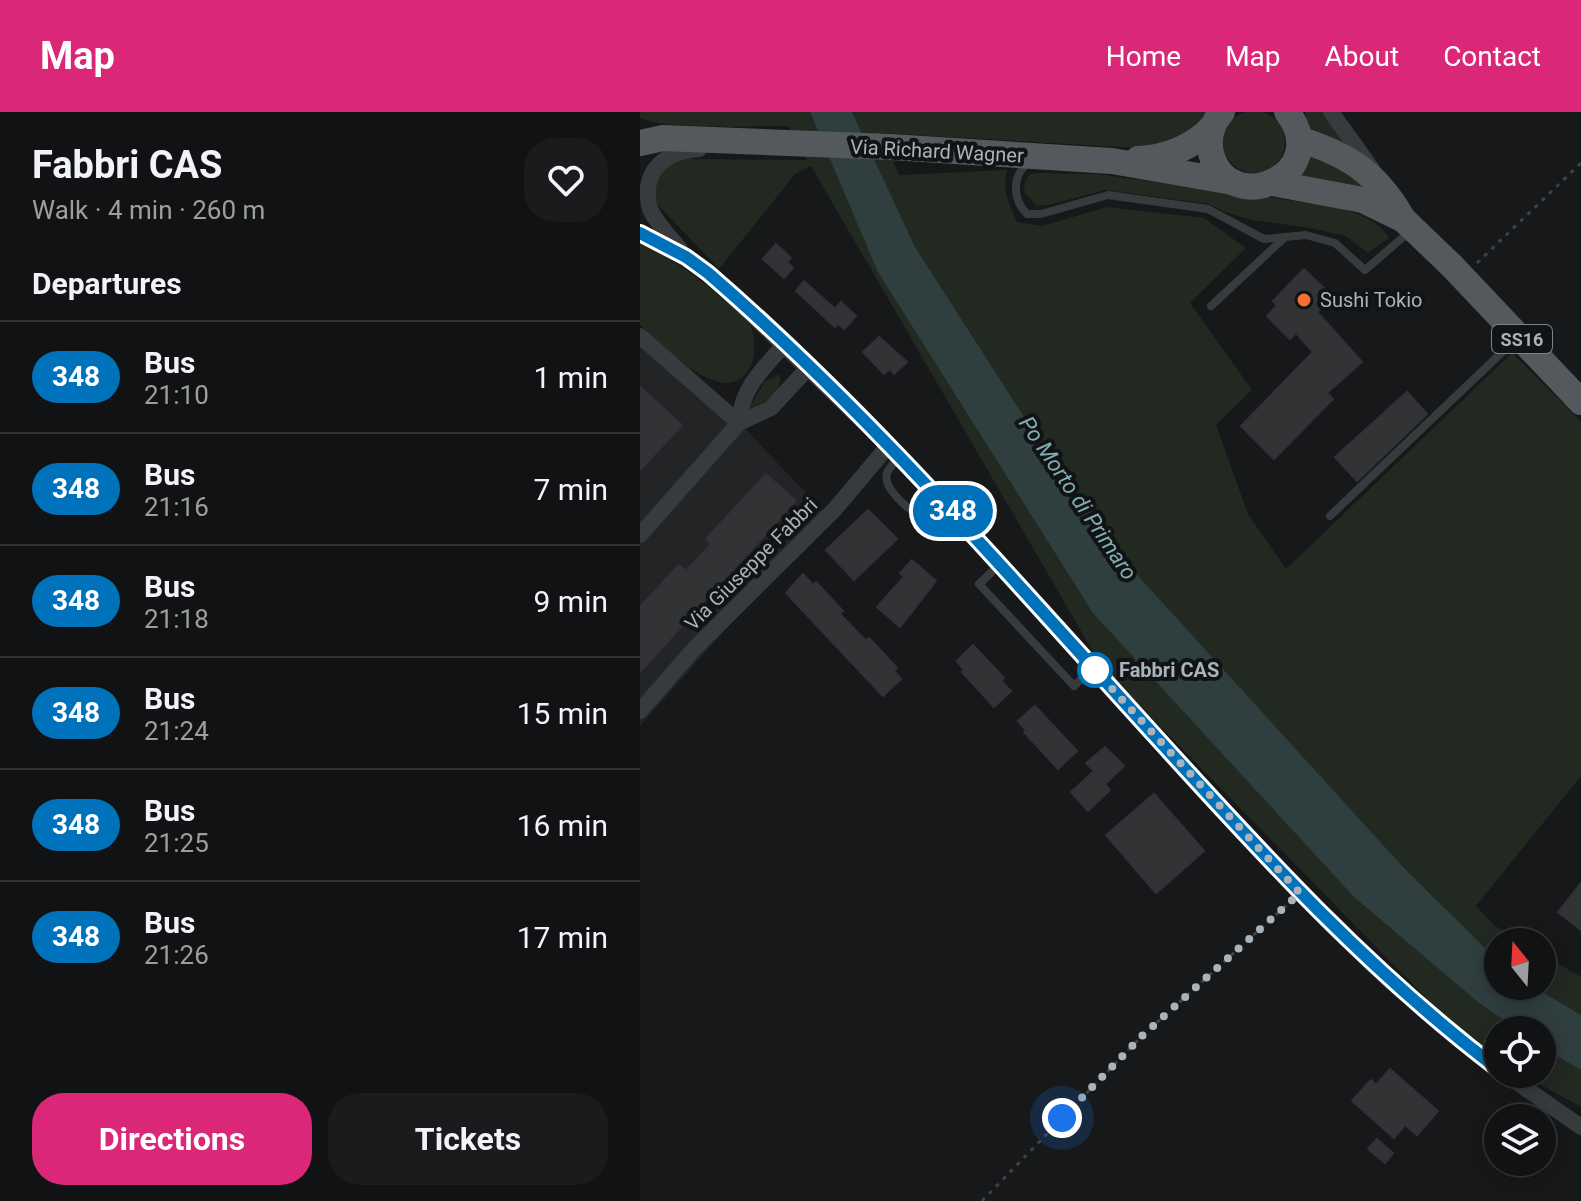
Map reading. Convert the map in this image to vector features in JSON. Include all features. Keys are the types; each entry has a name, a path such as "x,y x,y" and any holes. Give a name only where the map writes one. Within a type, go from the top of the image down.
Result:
{"main road":[{"path":"1218,119 1210,148 1213,160 1233,182"},
{"name":"Via Richard Wagner","path":"1112,161 1163,156 1195,142 1218,119"},
{"path":"1295,122 1370,174 1389,194 1408,224"},
{"path":"1272,183 1288,172 1295,162 1295,122"},
{"name":"Via Richard Wagner","path":"648,136 1112,161 1253,187 1272,183 1341,194 1363,200 1408,224"},
{"name":"SS16","path":"1408,224 1463,277 1581,402"}],"street":[{"path":"1331,112 1389,194"},
{"name":"Via Richard Wagner","path":"686,257 650,209 647,188 653,167 678,152 762,142"},
{"path":"640,233 686,257 722,285 895,451 1300,893 1392,983 1484,1058"},
{"path":"640,336 739,423"},
{"path":"739,423 746,390 785,344"},
{"path":"640,535 739,423 771,408 809,367"},
{"name":"Via Giuseppe Fabbri","path":"640,711 702,641 895,451"},
{"path":"1525,1088 1581,1127"}],"lane":[{"path":"1037,156 1019,170 1016,179 1019,205 1027,214 1041,214 1108,195 1208,209 1264,239 1306,235 1335,243 1365,270 1408,224"},
{"path":"1211,306 1283,238"},
{"path":"1330,516 1519,336"},
{"path":"895,451 886,476 890,487 919,515 940,497"},
{"path":"999,565 979,584 1074,686 1093,668"}],"path":[{"path":"1463,277 1581,163"},
{"path":"982,1201 1142,1036 1300,893"}],"shaded area":[{"path":"1254,111 1266,113 1276,120 1283,130 1283,154 1276,164 1266,171 1254,173 1242,171 1232,164 1225,154 1223,142 1225,130 1232,120 1242,113"},
{"path":"640,112 1209,112 1189,138 1136,148 881,133 899,175 1007,170 1006,190 1017,222 1042,226 1107,207 1204,218 1246,248 1190,303 1252,390 1216,425 1248,514 1286,569 1512,353 1581,421 1581,776 1476,906 1499,928 1484,928 1484,1000 1556,1000 1556,962 1581,977 1581,1107 1547,1088 1556,1088 1556,1016 1484,1016 1484,1053 1474,1047 1102,667 811,166 795,174 719,269 657,204 654,189 657,174 666,166 686,159 807,160 788,126 669,124 640,118"},
{"path":"1306,112 1323,112 1346,147 1312,131 1306,120"},
{"path":"1308,152 1350,172 1388,205 1297,177"},
{"path":"1030,174 1097,174 1326,205 1369,219 1389,238 1368,253 1346,236 1251,220 1209,204 1106,190 1037,206 1024,192 1025,181"},
{"path":"640,243 687,271 746,320 753,336 754,353 752,363 742,378 728,383 696,372 640,325"},
{"path":"640,329 700,381 827,515 640,726"},
{"path":"780,374 775,392 748,410 765,381"}],"water":[{"name":"Po Morto di Primaro","path":"810,112 852,112 915,247 1024,417 1140,578 1403,867 1484,947 1484,1000 1556,1000 1581,1015 1581,1070 1556,1055 1556,1016 1498,1016 1354,897 1093,613 878,272"}],"building":[{"path":"776,244 791,258 787,262 793,268 784,278 763,259"},
{"path":"1304,269 1332,296 1317,312 1362,362 1327,393 1333,399 1274,459 1241,426 1313,352 1296,333 1290,339 1267,316 1277,306 1273,301"},
{"path":"804,281 835,309 841,302 856,316 844,329 838,324 835,327 796,291"},
{"path":"879,337 907,362 894,374 890,369 884,374 863,352"},
{"path":"640,387 682,425 640,470"},
{"path":"1407,392 1427,414 1357,481 1335,457"},
{"path":"766,474 796,501 640,672 640,607 679,565 686,571 711,544 706,539"},
{"path":"868,510 897,539 854,580 826,550"},
{"path":"912,560 936,581 900,627 877,607 904,577 900,573"},
{"path":"803,574 813,585 816,582 843,611 840,614 866,641 869,638 897,668 894,671 901,679 883,696 786,593"},
{"path":"973,645 1004,678 1001,681 1011,691 994,707 962,672 964,670 957,661"},
{"path":"1035,706 1077,751 1058,769 1024,732 1026,730 1018,721"},
{"path":"1105,747 1124,766 1105,784 1110,790 1088,811 1071,792 1094,771 1086,763"},
{"path":"1154,794 1204,851 1156,893 1106,835"},
{"path":"1581,883 1581,930 1558,912"},
{"path":"1390,1069 1438,1111 1417,1135 1405,1125 1394,1138 1352,1101 1371,1080 1376,1085"},
{"path":"1377,1139 1393,1153 1385,1163 1368,1149"}],"bus line":[{"name":"348","path":"640,233 686,257 708,273 893,448 1240,830 1330,924 1392,983 1484,1058"}],"place":[{"name":"Sushi Tokio","path":"1304,300"},
{"name":"Fabbri CAS","path":"1095,670"}],"route":[{"path":"1062,1118 1142,1036 1300,893 1093,668 1095,670"}]}
